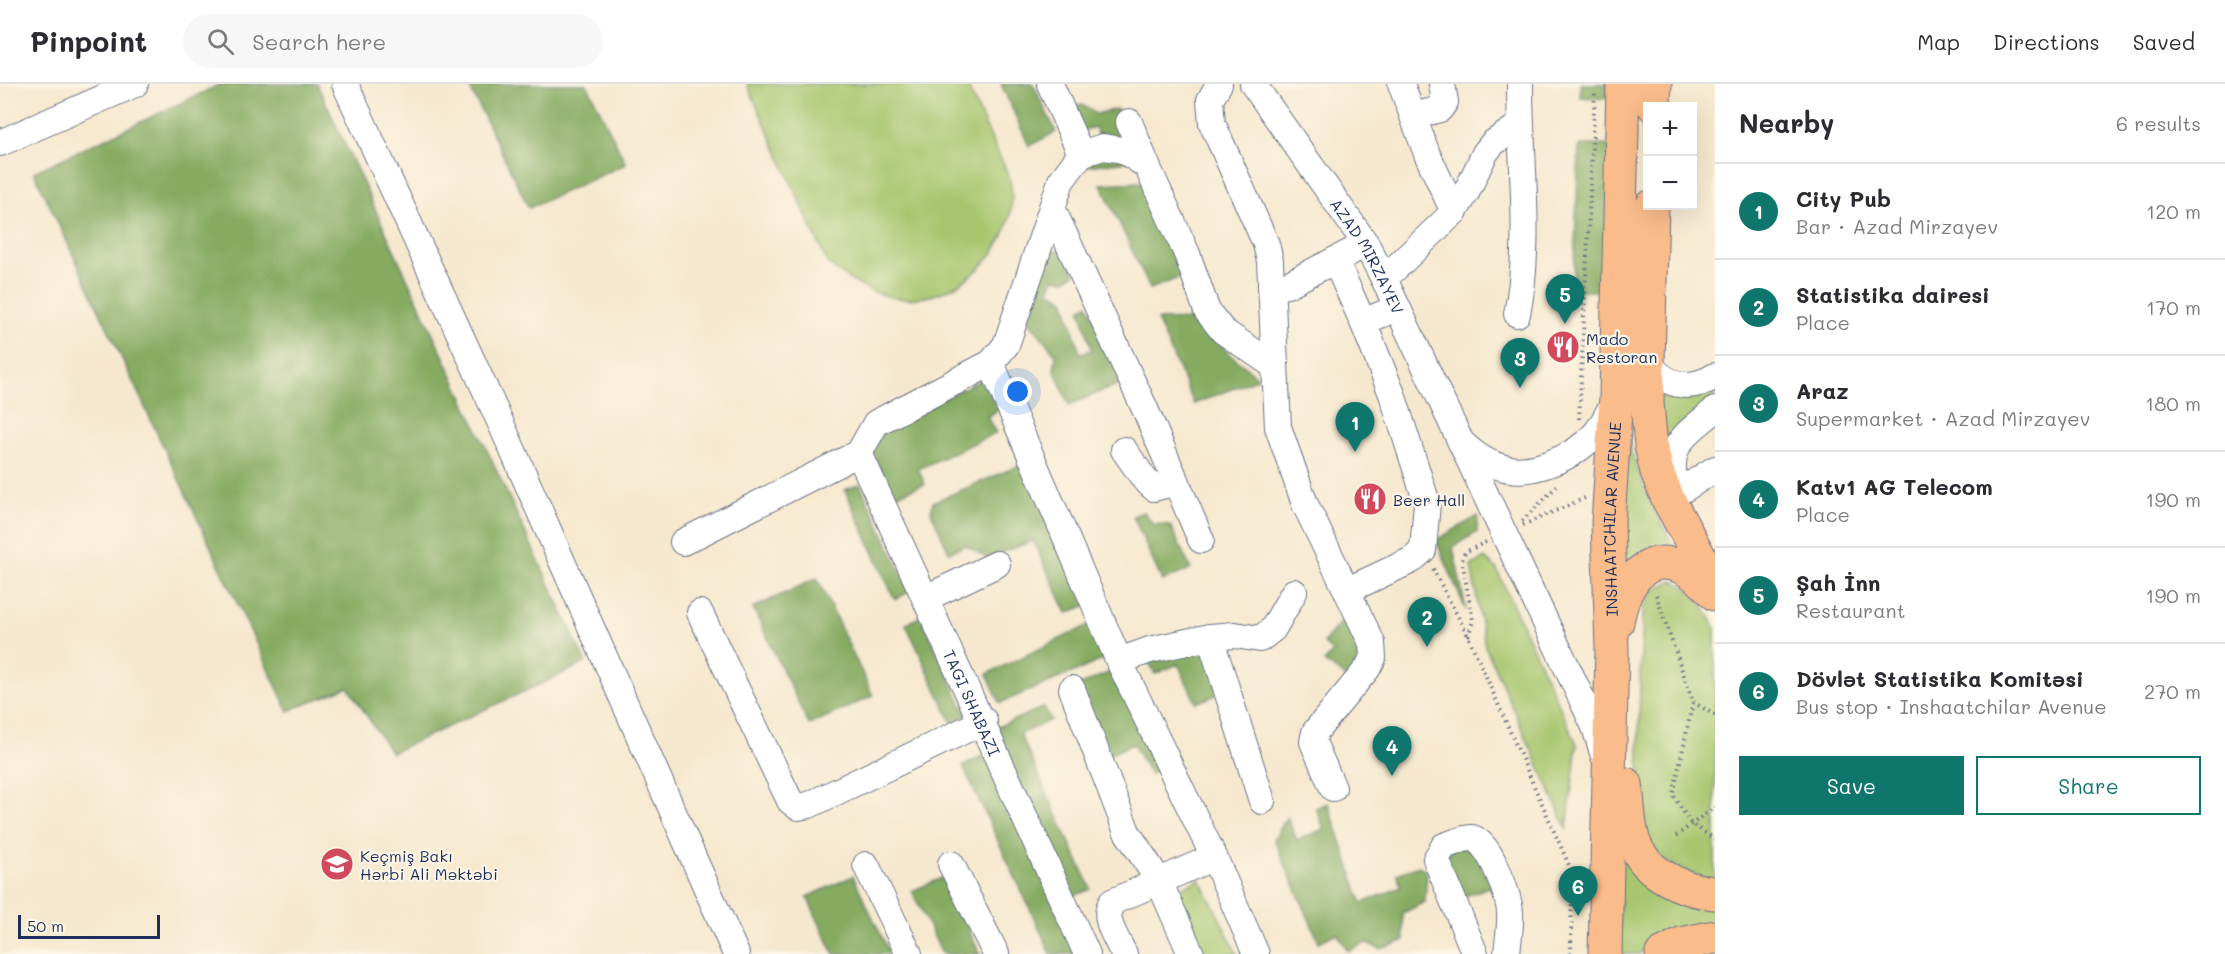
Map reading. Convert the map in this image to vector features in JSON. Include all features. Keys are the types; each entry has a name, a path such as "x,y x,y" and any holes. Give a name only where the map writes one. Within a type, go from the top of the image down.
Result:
{"main road":[{"name":"INSHAATCHILAR AVENUE","path":"1605,954 1612,649 1608,522 1616,397 1623,84"},
{"path":"1654,102 1655,84"},
{"path":"1652,210 1647,403 1657,472 1713,579"},
{"path":"1713,579 1676,564 1665,563 1645,568 1627,588 1619,609 1612,649 1632,836 1639,852 1653,871 1673,882 1700,892 1715,893"},
{"path":"1662,954 1682,944 1715,937"}],"street":[{"path":"0,142 135,84"},
{"path":"345,84 502,426 736,954"},
{"path":"1050,84 1081,154"},
{"path":"1219,84 1210,100 1212,123 1266,243 1270,261 1273,365 1278,427 1305,504 1372,642 1373,658 1315,732 1313,742 1333,788"},
{"name":"AZAD MIRZAYEV","path":"1253,84 1366,244 1384,279 1595,727 1609,779"},
{"path":"1401,84 1427,154 1454,212"},
{"path":"1414,116 1440,108 1445,102 1442,84"},
{"path":"1517,314 1522,290 1523,241 1520,84"},
{"path":"1129,122 1187,254 1207,311 1223,331 1273,365"},
{"path":"1384,279 1454,212 1485,153 1493,143 1520,124"},
{"path":"683,543 859,453 876,423 991,363 1006,345 1062,181 1081,154 1103,147 1123,150 1147,166"},
{"path":"1052,208 1177,482 1201,540"},
{"path":"1271,288 1287,285 1366,244"},
{"path":"1335,260 1392,394 1427,503 1423,550 1412,560 1348,590"},
{"path":"1363,322 1397,308"},
{"path":"1648,361 1657,375 1677,384 1691,386 1715,376"},
{"path":"991,363 1119,662 1214,857 1256,954"},
{"path":"1459,440 1487,462 1503,468 1522,469 1540,465 1580,448 1594,435 1616,397"},
{"path":"1687,532 1676,494 1671,462 1673,453 1681,440 1715,410"},
{"path":"1124,450 1144,480 1154,488 1177,482"},
{"name":"TAGI SHABAZI","path":"859,453 984,721 1087,954"},
{"path":"1676,494 1715,469"},
{"path":"926,598 997,564"},
{"path":"1119,662 1150,650 1210,637 1235,635 1260,639 1273,629 1294,592"},
{"path":"700,613 790,801 798,807 809,805 984,721"},
{"path":"1210,637 1262,801"},
{"path":"1072,689 1127,831 1159,881 1191,954"},
{"path":"1475,954 1436,859 1444,846 1471,838 1481,842 1487,849 1506,893 1510,912 1507,954"},
{"path":"1124,954 1108,917 1107,909 1112,902 1214,857"},
{"path":"951,864 996,954"},
{"path":"866,865 909,954"}],"path":[{"path":"1579,422 1595,84"},
{"path":"1423,550 1468,636 1572,872 1571,954"},
{"path":"1656,595 1693,702 1673,795 1691,824 1715,838"},
{"path":"1693,702 1715,715"},
{"path":"1676,836 1715,807"}],"green space":[{"path":"221,84 317,84 586,663 391,753 348,687 288,711 34,172"},
{"path":"468,84 587,84 626,164 529,208"},
{"path":"747,84 967,84 1011,185 1011,208 1006,230 995,250 962,282 942,292 920,298 897,298 878,294 844,276 828,264"},
{"path":"1001,84 1033,84 1056,132 1029,146"},
{"path":"1581,84 1607,84 1607,99 1580,97"},
{"path":"1081,104 1096,114 1117,109 1136,160 1086,166 1098,146 1096,127 1070,133 1064,109"},
{"path":"1579,145 1612,145 1606,292 1573,290"},
{"path":"1141,182 1186,275 1150,289 1101,184"},
{"path":"1049,250 1067,252 1075,274 1065,280 1054,278 1049,291 1064,299 1080,353 1092,350 1080,309 1088,304 1124,382 1069,405 1054,369 1056,355 1024,315"},
{"path":"1202,319 1227,352 1259,378 1194,404 1157,320"},
{"path":"982,379 998,410 987,417 996,433 918,469 925,484 893,496 871,451 884,429"},
{"path":"1715,391 1715,395 1665,439 1659,397 1687,399"},
{"path":"1626,438 1647,494 1673,546 1646,549 1624,565"},
{"path":"1023,464 1087,605 1067,613 1033,541 987,558 966,545 949,552 931,512 933,502"},
{"path":"860,484 910,591 895,600 845,490"},
{"path":"1144,512 1153,524 1170,525 1191,569 1162,581 1133,516"},
{"path":"1478,516 1477,532 1453,547 1466,610 1436,540"},
{"path":"1485,558 1496,568 1577,744 1567,829 1485,646 1471,566"},
{"path":"817,578 873,696 809,725 753,608"},
{"path":"1674,581 1694,594 1715,627 1715,881 1682,870 1660,856 1647,831 1642,803 1639,734 1643,609 1655,590"},
{"path":"1349,612 1366,645 1348,679 1324,662 1333,652 1323,643"},
{"path":"921,616 967,716 952,723 906,624"},
{"path":"1093,623 1107,658 1000,703 987,674"},
{"path":"1211,651 1224,692 1196,703 1178,664 1155,674 1148,660 1172,653"},
{"path":"1114,670 1159,769 1150,775 1133,744 1104,757 1072,689"},
{"path":"1044,707 1051,720 1020,734 1091,889 1071,897 995,728"},
{"path":"986,754 1076,954 1051,954 963,766"},
{"path":"1328,803 1362,903 1401,887 1397,874 1419,866 1427,872 1425,902 1403,913 1404,941 1381,949 1365,943 1348,951 1337,933 1319,942 1274,839 1287,817 1297,840 1324,829 1316,808"},
{"path":"1470,841 1491,886 1450,902 1441,854"},
{"path":"1621,841 1715,907 1715,923 1652,943 1639,954 1619,954"},
{"path":"853,876 890,954 834,954 807,897"},
{"path":"944,877 980,954 942,954 912,891"},
{"path":"1200,879 1237,954 1201,954 1175,891"}],"place":[{"name":"Şah İnn","path":"1565,324"},
{"name":"Mado Restoran","path":"1563,347"},
{"name":"Araz","path":"1520,388"},
{"name":"City Pub","path":"1355,452"},
{"name":"Beer Hall","path":"1370,499"},
{"name":"Statistika dairesi","path":"1427,647"},
{"name":"Katv1 AG Telecom","path":"1392,776"},
{"name":"Keçmiş Bakı Hərbi Ali Məktəbi","path":"337,864"},
{"name":"Dövlət Statistika Komitəsi","path":"1578,916"}]}
